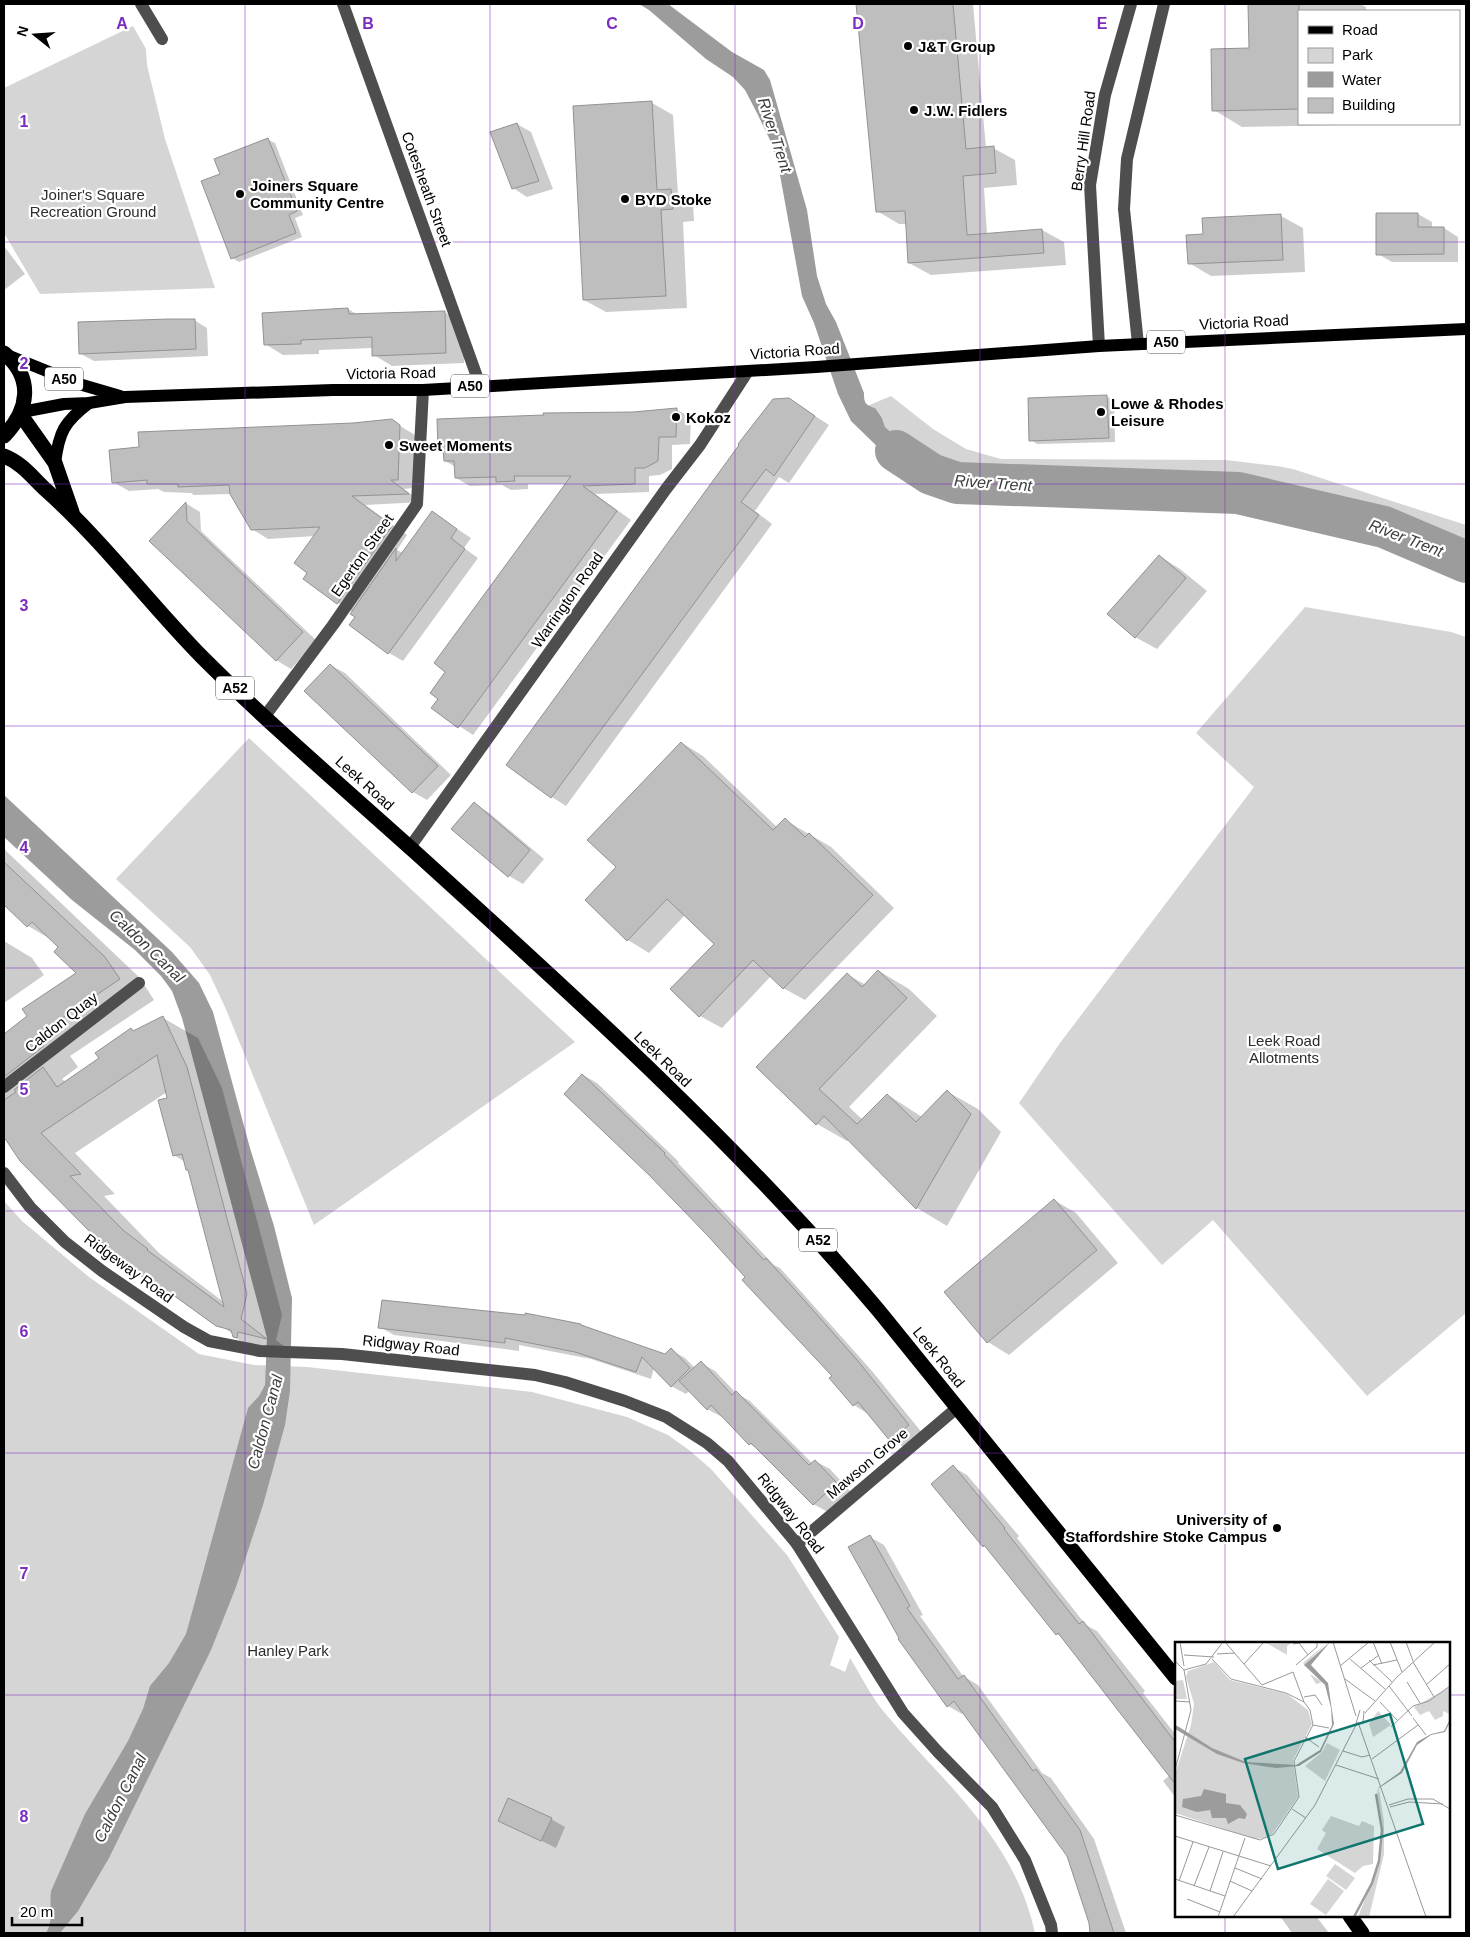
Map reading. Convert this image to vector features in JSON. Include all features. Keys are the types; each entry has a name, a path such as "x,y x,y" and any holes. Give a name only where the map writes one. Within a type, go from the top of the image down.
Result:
{"highway":[{"path":"4,436 21,414 25,393 18,372 5,354"},
{"name":"Leek Road","path":"21,414 55,464 73,514"},
{"name":"Leek Road","path":"4,456 24,467 73,514 201,656 614,1035 728,1146 828,1252 958,1407 1175,1677"},
{"path":"1351,1917 1362,1933"}],"main road":[{"name":"Victoria Road","path":"21,414 64,404 89,403 125,397 323,390 422,390 480,385 748,371 1098,346 1466,330"},
{"name":"Victoria Road","path":"5,354 70,381 125,397"},
{"path":"55,464 57,446 64,427 73,415 89,403"}],"street":[{"path":"141,4 162,40"},
{"name":"Cotesheath Street","path":"343,4 480,385"},
{"name":"Berry Hill Road","path":"1098,346 1090,185 1105,95 1131,4"},
{"path":"1138,344 1124,209 1128,159 1164,4"},
{"name":"Warrington Road","path":"410,848 666,489 700,445 748,371"},
{"name":"Egerton Street","path":"265,716 333,625 417,504 422,390"},
{"name":"Caldon Quay","path":"4,1088 139,983"},
{"name":"Ridgeway Road","path":"4,1173 37,1214 66,1242 102,1271 184,1327 210,1340 260,1351 332,1353"},
{"name":"Ridgway Road","path":"332,1353 535,1375 582,1387 666,1417 728,1461 797,1544 903,1713 992,1807 1025,1860 1051,1925 1052,1933"},
{"name":"Mawson Grove","path":"797,1544 958,1407"}],"green space":[{"name":"Joiner's Square Recreation Ground","path":"133,26 146,49 147,65 165,139 215,288 40,294 4,233 4,88"},
{"path":"891,396 933,429 966,449 1001,459 1226,460 1293,469 1466,525 1466,551 1397,523 1270,488 1232,483 1049,480 939,465 909,448 885,427 882,418 867,406"},
{"name":"Leek Road Allotments","path":"1305,607 1451,632 1466,637 1466,1313 1367,1396 1213,1220 1162,1265 1019,1103 1060,1043 1254,787 1196,733"},
{"path":"249,738 575,1042 314,1225 225,1007 210,975 190,947 116,879"},
{"name":"Hanley Park","path":"4,1201 22,1221 89,1277 199,1354 254,1365 307,1367 532,1392 627,1417 668,1435 711,1469 787,1555 839,1637 830,1665 845,1672 850,1658 870,1693 884,1712 953,1788 994,1840 1011,1868 1025,1899 1035,1933 4,1933"}],"water":[{"path":"639,4 668,4 732,52 764,70 770,80 807,210 817,276 826,304 836,322 864,393 865,401 867,405 875,408 882,418 885,427 909,448 939,465 955,492 929,484 909,474 887,456 851,421 838,394 814,323 802,296 778,164 770,140 757,113 745,90 733,77 706,59 649,10"},
{"name":"Caldon Canal","path":"4,795 172,952 199,983 213,1012 250,1148 274,1226 292,1298 290,1391 285,1425 263,1505 236,1587 211,1650 109,1858 78,1911 60,1933 46,1933 51,1918 51,1891 85,1814 128,1741 143,1709 150,1686 169,1663 186,1634 248,1408 259,1396 265,1385 267,1338 182,1018 172,991 161,976 135,950 72,900 4,837"}],"building":[{"path":"856,4 953,4 966,149 994,146 996,173 963,176 967,235 1042,229 1044,253 908,263 905,211 876,212"},
{"path":"1248,4 1299,4 1298,109 1212,111 1211,49 1249,48"},
{"name":"BYD Stoke","path":"652,101 657,190 671,189 673,209 661,210 666,296 583,300 573,106"},
{"path":"517,123 539,181 512,189 490,132"},
{"name":"Joiners Square Community Centre","path":"268,138 297,211 289,215 296,233 231,259 201,181 220,174 214,159"},
{"path":"1376,213 1418,213 1418,227 1444,227 1444,254 1376,255"},
{"path":"1281,214 1283,260 1188,264 1186,235 1203,234 1202,218"},
{"path":"348,308 349,314 445,311 446,353 372,356 372,337 301,340 301,344 264,345 262,313"},
{"path":"195,319 196,349 79,354 78,322"},
{"path":"1107,395 1109,438 1029,441 1028,398"},
{"path":"789,398 815,416 774,476 766,469 741,502 759,515 551,798 506,765 738,444 773,399"},
{"path":"677,408 676,437 659,437 658,461 645,468 635,468 635,484 583,486 617,511 458,728 431,708 438,699 430,693 445,672 434,663 571,476 514,476 515,481 496,482 496,477 455,478 454,461 444,461 443,448 438,448 437,419 544,415 543,413 633,412"},
{"path":"392,419 400,425 398,480 391,480 409,494 352,496 392,526 337,604 303,579 307,573 294,563 320,527 251,530 230,494 229,485 178,487 178,484 147,484 147,480 112,483 109,450 139,447 138,432 353,423"},
{"path":"186,502 187,521 303,632 276,661 149,541"},
{"path":"432,511 457,529 451,538 465,549 388,654 349,625 355,617 350,614 396,548 396,561"},
{"path":"1159,555 1186,578 1135,638 1107,614"},
{"path":"330,664 438,766 412,793 304,691"},
{"path":"681,742 773,830 785,818 805,837 809,833 873,895 783,989 753,960 699,1017 670,989 714,944 667,899 627,941 585,900 616,867 587,840"},
{"path":"474,802 530,850 508,877 451,829"},
{"path":"4,862 105,957 120,979 36,1036 44,1046 4,1077 4,1034 27,1016 22,1009 76,973 54,952 58,947 32,922 27,927 4,905"},
{"path":"878,970 907,998 819,1089 857,1124 887,1094 916,1122 947,1090 971,1114 916,1209 824,1116 816,1125 756,1067 847,973 862,987"},
{"path":"163,1016 187,1067 247,1294 241,1319 267,1339 238,1332 237,1338 233,1337 231,1330 216,1326 169,1292 167,1294 98,1246 101,1243 20,1161 4,1137 4,1100 16,1092 14,1090 43,1067 57,1087 99,1058 95,1053 131,1028 133,1031","holes":["157,1055 167,1098 158,1100 173,1156 182,1154 186,1170 188,1170 224,1307 124,1231 70,1176 81,1174 41,1133"]},
{"path":"582,1074 665,1153 764,1260 766,1258 858,1361 909,1425 890,1441 858,1402 853,1406 829,1378 832,1376 742,1280 745,1277 708,1236 649,1175 564,1094"},
{"path":"1054,1199 1097,1250 987,1343 944,1292"},
{"path":"382,1300 525,1315 525,1313 581,1324 665,1354 671,1348 690,1368 671,1387 642,1357 636,1372 575,1352 505,1338 505,1343 378,1328"},
{"path":"701,1361 732,1395 736,1391 809,1465 815,1460 837,1483 813,1505 751,1443 749,1445 711,1405 707,1410 679,1381"},
{"path":"953,1465 1005,1528 1079,1624 1083,1621 1175,1742 1175,1784 1058,1633 1056,1635 984,1545 983,1547 931,1484"},
{"path":"870,1535 910,1606 907,1608 958,1679 964,1675 1033,1771 1036,1769 1080,1830 1114,1933 1090,1933 1089,1923 1067,1856 954,1701 947,1707 898,1639 848,1547"},
{"path":"508,1798 552,1818 541,1841 498,1821"}],"waterway":[{"name":"River Trent","path":"896,451 931,474 957,483 1238,493 1384,527 1466,562"}],"place":[{"name":"J&T Group","path":"908,46"},
{"name":"J.W. Fidlers","path":"914,110"},
{"name":"Joiners Square Community Centre","path":"240,194"},
{"name":"BYD Stoke","path":"625,199"},
{"name":"Lowe & Rhodes Leisure","path":"1101,412"},
{"name":"Kokoz","path":"676,417"},
{"name":"Sweet Moments","path":"389,445"},
{"name":"University of Staffordshire Stoke Campus","path":"1277,1528"}]}
